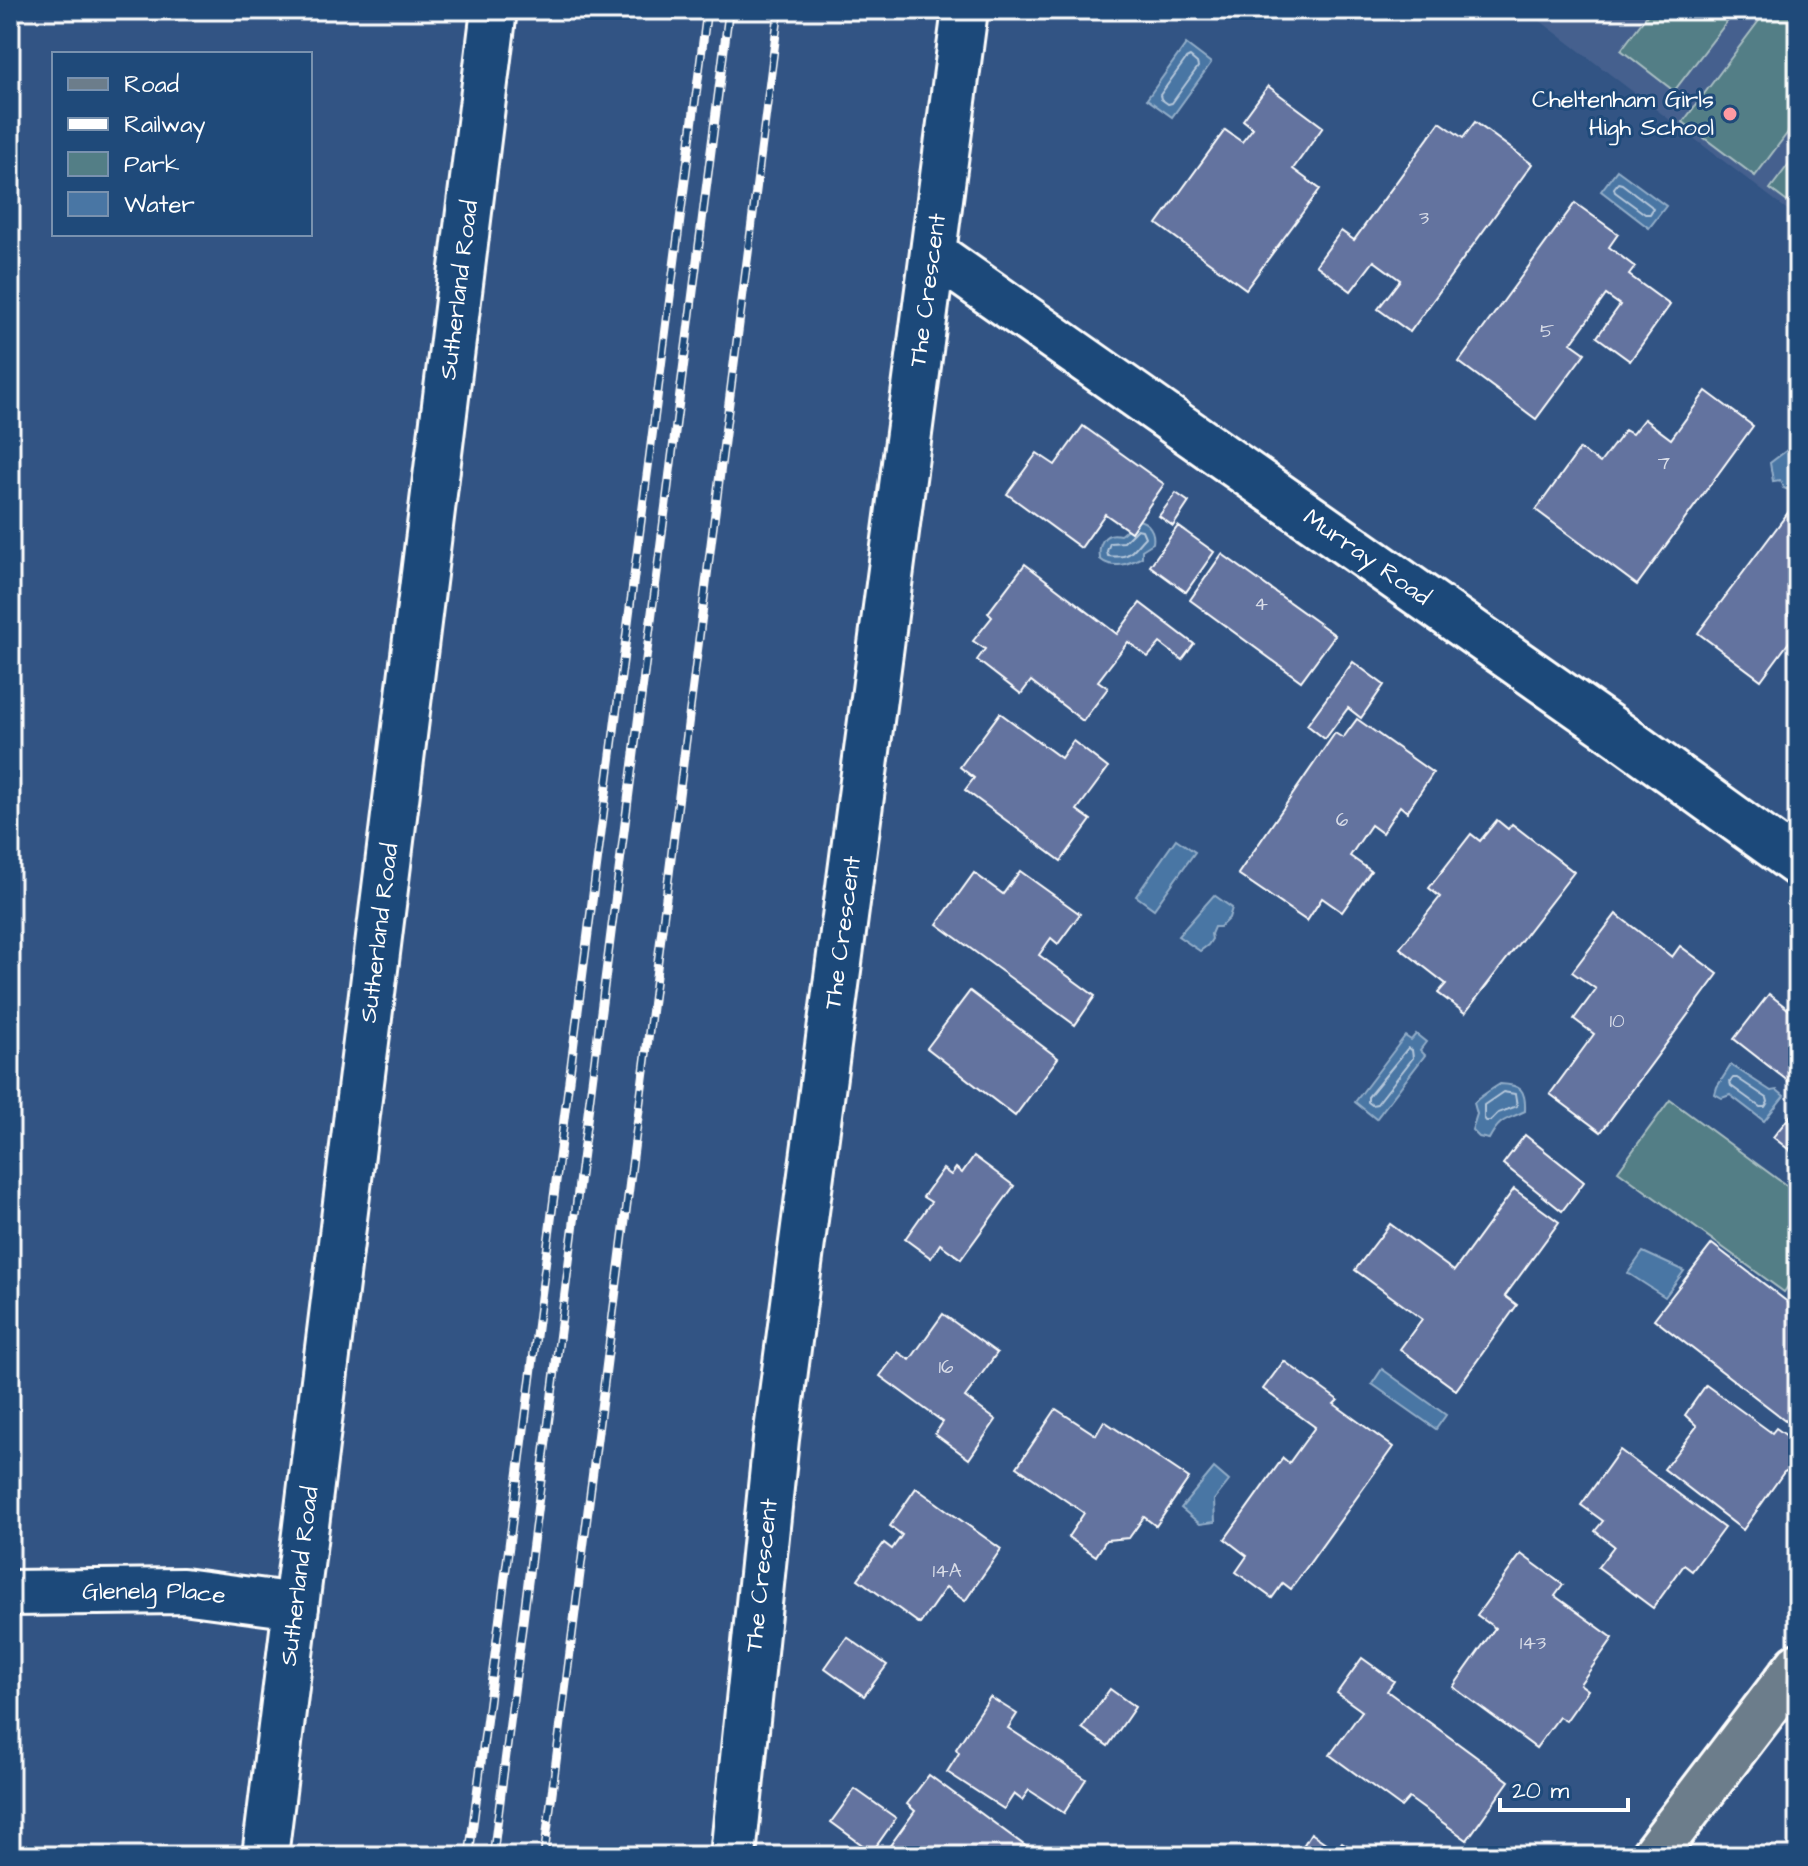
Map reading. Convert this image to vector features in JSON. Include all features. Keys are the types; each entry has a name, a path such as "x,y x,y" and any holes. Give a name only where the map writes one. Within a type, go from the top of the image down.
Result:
{"main road":[{"path":"1653,1856 1798,1666"}],"street":[{"name":"Sutherland Road","path":"265,1856 494,10"},
{"name":"The Crescent","path":"733,1856 776,1439 965,10"},
{"name":"Murray Road","path":"933,253 1798,864"},
{"name":"Glenelg Place","path":"10,1593 183,1591 296,1606"}],"shaded area":[{"name":"Cheltenham Girls High School","path":"1526,10 1798,10 1798,218"}],"green space":[{"path":"1651,10 1736,10 1674,91 1621,50"},
{"path":"1767,10 1798,10 1798,119 1755,176 1683,122"},
{"path":"1798,152 1798,210 1770,189"},
{"path":"1670,1100 1798,1194 1798,1272 1784,1292 1618,1171"}],"water":[{"path":"1186,44 1211,63 1172,117 1147,99"},
{"path":"1617,170 1666,206 1649,228 1601,191"},
{"path":"1798,430 1798,486 1789,490 1783,488 1780,480 1773,481 1770,463 1795,444"},
{"path":"1137,520 1148,525 1153,535 1153,543 1142,550 1142,557 1116,565 1100,559 1103,540 1109,535 1120,535"},
{"path":"1176,839 1195,852 1154,909 1136,896"},
{"path":"1214,895 1232,908 1229,918 1220,927 1214,927 1212,939 1200,951 1178,936"},
{"path":"1416,1034 1426,1042 1420,1050 1425,1055 1376,1119 1355,1102 1405,1036 1411,1040"},
{"path":"1731,1065 1784,1096 1764,1121 1730,1095 1722,1098 1715,1094"},
{"path":"1500,1084 1521,1090 1525,1111 1500,1124 1489,1139 1479,1137 1472,1130 1477,1114 1474,1103"},
{"path":"1643,1252 1684,1271 1665,1297 1628,1273"},
{"path":"1382,1369 1446,1415 1436,1429 1372,1384"},
{"path":"1214,1468 1229,1481 1214,1500 1215,1522 1200,1524 1181,1508"}],"building":[{"path":"1268,86 1323,127 1293,169 1320,189 1246,289 1157,224 1225,130 1242,142 1253,128 1243,120"},
{"path":"1440,122 1463,138 1475,122 1532,164 1410,332 1378,309 1400,280 1374,261 1351,291 1316,265 1341,231 1354,240"},
{"path":"1575,203 1618,234 1609,247 1635,267 1629,275 1670,305 1630,361 1597,337 1620,305 1606,295 1571,343 1585,353 1536,419 1459,362"},
{"path":"1706,391 1753,426 1637,585 1536,510 1580,449 1600,463 1625,430 1632,434 1644,419 1671,439"},
{"path":"1083,426 1164,484 1131,532 1105,514 1081,548 1007,494 1037,453 1055,465"},
{"path":"1176,493 1189,502 1173,526 1159,516"},
{"path":"1790,510 1798,516 1798,630 1761,680 1698,633"},
{"path":"1178,526 1214,552 1186,592 1150,566"},
{"path":"1222,554 1335,635 1301,681 1190,600"},
{"path":"1025,564 1117,634 1140,603 1194,644 1182,660 1160,643 1148,657 1128,642 1098,681 1108,688 1083,721 1031,681 1021,694 977,660 985,649 973,641 992,617 988,613"},
{"path":"1353,662 1384,685 1361,718 1348,708 1325,739 1307,725"},
{"path":"1000,713 1061,758 1073,741 1108,768 1077,810 1091,820 1061,861 965,790 974,778 960,767"},
{"path":"1357,719 1433,773 1407,812 1400,806 1382,833 1371,825 1350,856 1371,871 1342,912 1322,898 1307,921 1238,874 1335,733 1343,738"},
{"path":"1497,820 1508,829 1512,824 1574,872 1465,1013 1438,993 1446,984 1400,948 1440,897 1429,888 1471,834 1480,841"},
{"path":"1020,871 1080,914 1058,944 1051,938 1039,955 1095,996 1075,1025 937,924 974,873 1003,894"},
{"path":"1616,914 1672,957 1680,946 1718,974 1601,1132 1550,1094 1594,1034 1574,1019 1596,989 1572,972"},
{"path":"970,991 1058,1058 1015,1116 927,1048"},
{"path":"1769,994 1798,1017 1798,1089 1734,1039"},
{"path":"1798,1106 1798,1157 1773,1137"},
{"path":"1525,1135 1584,1182 1562,1211 1503,1164"},
{"path":"974,1156 1014,1186 961,1259 940,1244 931,1258 905,1239 931,1202 923,1197 943,1169 951,1175 956,1168 962,1173"},
{"path":"1514,1189 1559,1222 1505,1296 1517,1305 1456,1390 1400,1349 1422,1319 1355,1270 1390,1224 1454,1271"},
{"path":"1712,1244 1798,1310 1798,1430 1654,1319"},
{"path":"943,1314 997,1353 965,1397 996,1420 969,1459 935,1434 943,1422 880,1376 898,1352 910,1360"},
{"path":"1284,1361 1338,1400 1334,1404 1393,1447 1291,1589 1283,1583 1272,1598 1236,1572 1247,1556 1225,1539 1283,1458 1289,1463 1315,1427 1263,1389"},
{"path":"1706,1385 1772,1433 1776,1428 1798,1444 1798,1468 1784,1472 1743,1530 1664,1469 1697,1426 1685,1415"},
{"path":"1056,1409 1096,1435 1104,1421 1189,1478 1156,1526 1144,1517 1129,1538 1106,1540 1096,1556 1068,1537 1084,1513 1017,1467"},
{"path":"1620,1450 1724,1528 1692,1571 1684,1565 1653,1608 1598,1567 1614,1546 1595,1531 1603,1521 1581,1505"},
{"path":"916,1488 1001,1549 965,1601 946,1587 920,1624 858,1579 884,1543 892,1549 902,1535 890,1526"},
{"path":"1521,1554 1563,1585 1555,1596 1613,1638 1580,1684 1588,1690 1566,1721 1559,1717 1536,1748 1453,1687 1495,1628 1477,1615"},
{"path":"847,1637 887,1665 864,1696 825,1668"},
{"path":"1362,1658 1394,1681 1387,1691 1509,1781 1467,1840 1409,1798 1401,1807 1330,1755 1362,1711 1337,1693"},
{"path":"1110,1689 1135,1707 1108,1746 1082,1728"},
{"path":"990,1697 1017,1714 1008,1728 1086,1779 1064,1813 1029,1790 1022,1800 1014,1794 1004,1809 947,1772 959,1753 956,1749"},
{"path":"929,1775 1039,1856 902,1856 889,1847 915,1811 907,1804"},
{"path":"855,1789 896,1818 872,1852 831,1822"},
{"path":"1311,1833 1336,1850 1342,1842 1363,1856 1317,1856 1303,1846"}],"railway":[{"path":"469,1856 707,10"},
{"path":"493,1856 729,10"},
{"path":"544,1856 779,10"}],"place":[{"name":"Cheltenham Girls High School","path":"1730,114"}]}
